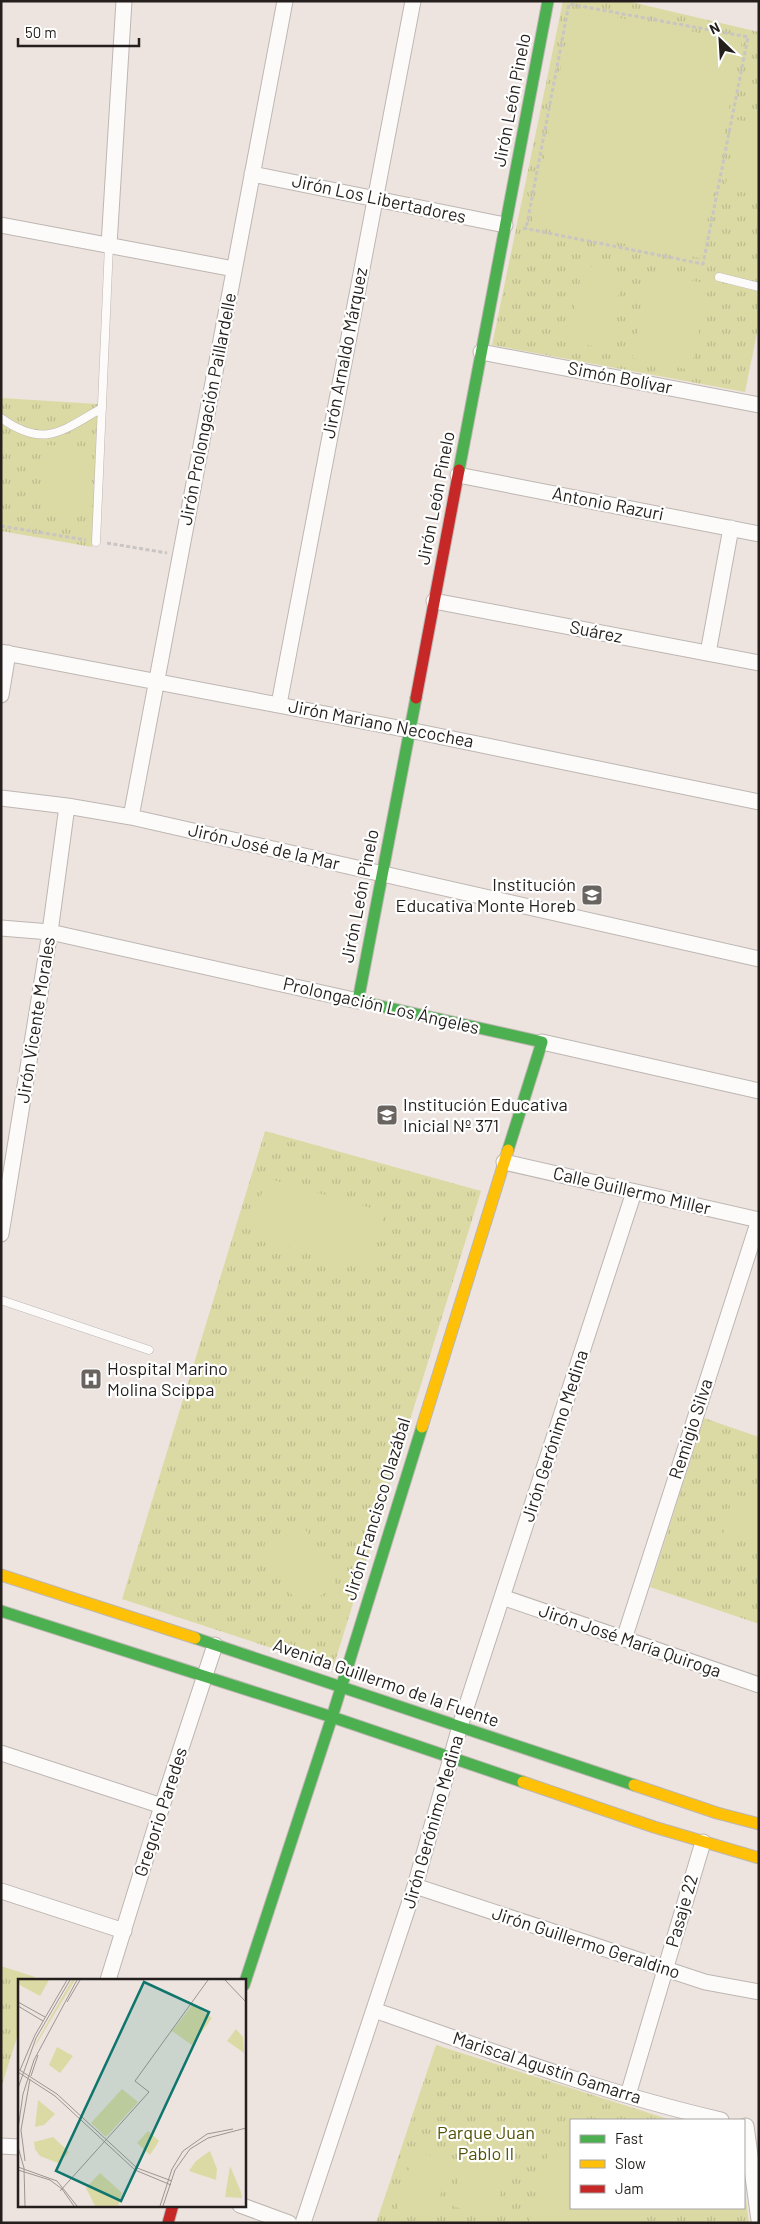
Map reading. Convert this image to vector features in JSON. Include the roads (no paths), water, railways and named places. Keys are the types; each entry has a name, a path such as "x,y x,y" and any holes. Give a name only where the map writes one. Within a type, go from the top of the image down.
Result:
{"street":[{"path":"109,245 124,1"},
{"name":"Jirón Prolongación Paillardelle","path":"131,817 285,1"},
{"name":"Jirón Arnaldo Márquez","path":"279,704 413,1"},
{"name":"Jirón León Pinelo","path":"358,1001 548,1"},
{"name":"Jirón Los Libertadores","path":"252,174 506,225"},
{"path":"1,225 234,269"},
{"name":"Simón Bolívar","path":"481,352 758,402"},
{"name":"Antonio Razuri","path":"458,475 759,534"},
{"path":"708,653 731,528"},
{"name":"Suárez","path":"434,601 759,663"},
{"path":"1,695 5,652"},
{"name":"Jirón Mariano Necochea","path":"5,652 410,730 759,802"},
{"name":"Jirón José de la Mar","path":"1,798 67,806 131,817 759,959"},
{"name":"Jirón Vicente Morales","path":"1,1234 50,932 67,806"},
{"name":"Prolongación Los Ángeles","path":"1,928 50,932 759,1091"},
{"name":"Jirón Francisco Olazábal","path":"245,1982 332,1716 340,1685 542,1042"},
{"name":"Calle Guillermo Miller","path":"504,1162 759,1220"},
{"name":"Jirón Gerónimo Medina","path":"303,2223 415,1886 450,1757 634,1192"},
{"name":"Remigio Silva","path":"624,1639 759,1220"},
{"name":"Avenida Guillermo de la Fuente","path":"1,1575 340,1685 717,1813 759,1824"},
{"name":"Jirón José María Quiroga","path":"502,1597 759,1685"},
{"path":"1,1611 332,1716 654,1827 759,1858"},
{"name":"Gregorio Paredes","path":"108,1979 215,1644"},
{"path":"1,1753 162,1806"},
{"name":"Pasaje 22","path":"628,2095 703,1842"},
{"name":"Jirón Guillermo Geraldino","path":"415,1886 705,1982 759,1992"},
{"path":"1,1891 124,1931"},
{"name":"Mariscal Agustín Gamarra","path":"374,2010 559,2075 672,2109 717,2119"},
{"path":"750,2126 759,2220"},
{"path":"1,2146 18,2147"},
{"path":"168,2223 173,2206"},
{"path":"243,2206 289,2223"}],"lane":[{"path":"96,542 109,245"},
{"path":"719,278 759,287"},
{"path":"1,418 18,430 51,435 66,429 102,408"},
{"path":"1,1300 149,1350"}],"place":[{"name":"Institución Educativa Monte Horeb","path":"592,895"},
{"name":"Institución Educativa Inicial Nº 371","path":"387,1115"},
{"name":"Hospital Marino Molina Scippa","path":"91,1379"}],"park label":[{"name":"Parque Juan Pablo II","path":"486,2143"}]}
